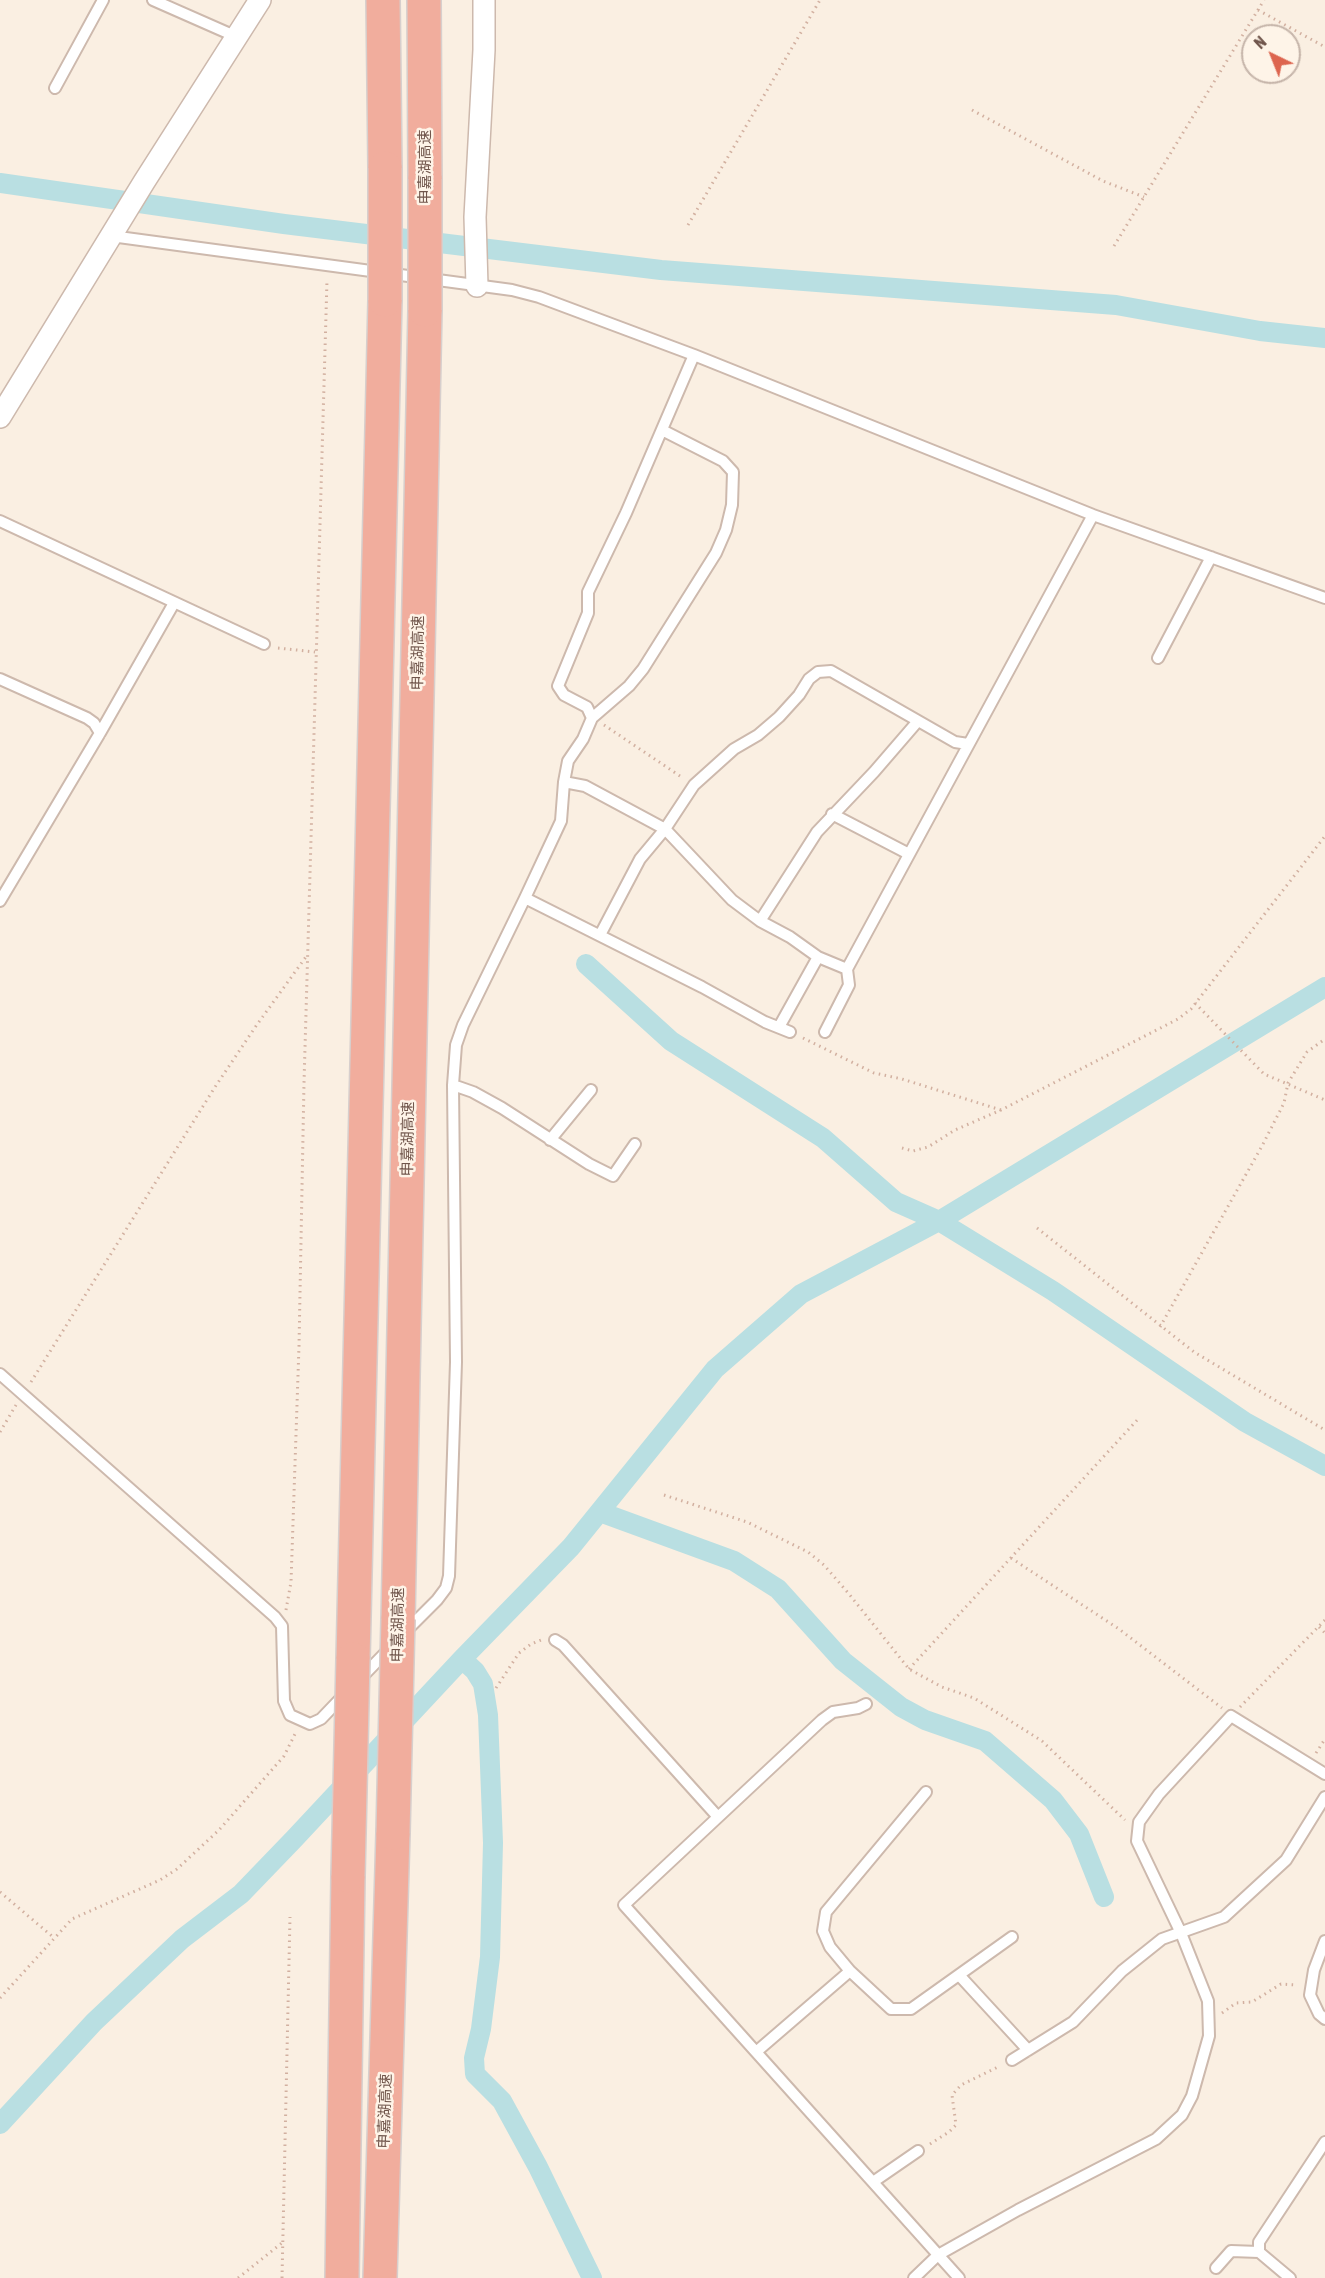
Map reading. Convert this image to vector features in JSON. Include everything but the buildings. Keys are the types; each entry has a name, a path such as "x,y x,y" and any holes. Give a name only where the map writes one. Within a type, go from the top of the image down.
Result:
{"highway":[{"path":"342,2278 348,1876 385,300 386,168 383,0"},
{"name":"申嘉湖高速","path":"380,2278 398,1619 425,310 424,0"}],"street":[{"path":"0,417 144,182 260,0"},
{"path":"477,279 476,217 484,50 484,0"}],"lane":[{"path":"55,88 103,0"},
{"path":"153,0 237,37"},
{"path":"115,230 328,266 477,279 539,297 694,355 1093,515 1325,598"},
{"path":"592,718 587,707 564,695 558,686 588,613 588,592 626,513 694,355"},
{"path":"0,1374 275,1617 282,1626 284,1701 290,1715 300,1721 310,1724 321,1719 446,1588 449,1576 456,1362 454,1058 463,1025 561,821 568,761 583,739 592,718 629,686 643,669 716,553 726,530 732,505 733,472 723,461 662,430"},
{"path":"825,1032 849,985 847,969 1093,515"},
{"path":"0,521 264,644"},
{"path":"1158,658 1211,557"},
{"path":"0,901 174,603"},
{"path":"600,935 640,859 665,829 694,785 734,749 758,735 779,717 799,695 809,679 818,672 831,671 955,742 968,744"},
{"path":"0,679 87,718 94,723 100,733"},
{"path":"760,921 817,832 918,721"},
{"path":"564,782 585,786 665,829 732,900 760,921 790,937 818,957 847,969"},
{"path":"832,814 909,854"},
{"path":"525,898 790,1032"},
{"path":"779,1027 818,957"},
{"path":"453,1085 473,1092 502,1108 589,1164 613,1176 635,1144"},
{"path":"550,1140 591,1090"},
{"path":"555,1640 563,1645 718,1817"},
{"path":"866,1704 858,1708 833,1712 822,1720 624,1905 959,2278"},
{"path":"914,2278 938,2254 1156,2139 1182,2115 1192,2096 1209,2036 1208,2001 1181,1933 1143,1858 1137,1841 1139,1822 1159,1794 1231,1716 1325,1774"},
{"path":"926,1792 826,1912 823,1931 830,1947 850,1971 891,2009 911,2009 1012,1937"},
{"path":"1012,2060 1073,2022 1122,1971 1162,1940 1224,1917 1286,1860 1325,1797"},
{"path":"1325,1941 1314,1970 1310,1995 1319,2014 1325,2019"},
{"path":"756,2052 850,1971"},
{"path":"959,1975 1028,2050"},
{"path":"1259,2252 1259,2242 1325,2142"},
{"path":"873,2182 918,2151"},
{"path":"1216,2268 1231,2251 1259,2252 1290,2278"}],"path":[{"path":"688,225 820,0"},
{"path":"1114,246 1264,0"},
{"path":"1258,10 1325,47"},
{"path":"972,110 1103,180 1144,197"},
{"path":"282,1626 291,1582 299,1346 315,652 328,266"},
{"path":"264,644 279,649 315,652"},
{"path":"592,718 694,785"},
{"path":"902,1148 913,1151 928,1147 955,1130 1001,1110 1178,1019 1195,1003 1325,836"},
{"path":"0,1432 215,1087 308,954"},
{"path":"1195,1003 1264,1074 1325,1100"},
{"path":"790,1032 874,1073 902,1079 1001,1110"},
{"path":"1160,1327 1284,1103 1288,1083 1307,1052 1325,1039"},
{"path":"1037,1228 1194,1352 1325,1430"},
{"path":"909,1669 1139,1418"},
{"path":"664,1495 747,1522 808,1552 824,1565 849,1593 909,1669 942,1687 974,1698 1042,1741 1138,1832"},
{"path":"1011,1558 1119,1629 1206,1693 1231,1716 1325,1620"},
{"path":"1319,1627 1325,1633"},
{"path":"496,1688 519,1653 531,1644 542,1640 555,1640"},
{"path":"0,1998 72,1918 160,1880 177,1869 219,1830 284,1756 300,1721"},
{"path":"0,1892 53,1937"},
{"path":"282,2278 290,1917"},
{"path":"1209,2023 1236,2003 1252,2002 1281,1984 1312,1985"},
{"path":"918,2151 949,2132 956,2125 952,2095 961,2085 1012,2060"},
{"path":"238,2278 283,2241"}],"waterway":[{"path":"0,183 284,224 661,270 1116,305 1260,331 1325,338"},
{"path":"586,964 671,1041 823,1138 896,1202 939,1221 1053,1291 1245,1422 1325,1466"},
{"path":"0,2124 94,2022 182,1939 241,1894 462,1659 571,1547 715,1369 801,1294 939,1221 1325,987"},
{"path":"600,1512 734,1561 778,1589 843,1661 901,1707 925,1720 985,1741 1053,1800 1079,1834 1104,1897"},
{"path":"462,1659 475,1671 483,1684 488,1715 493,1843 490,1957 481,2029 474,2058 475,2074 502,2101 538,2167 592,2278"}]}
